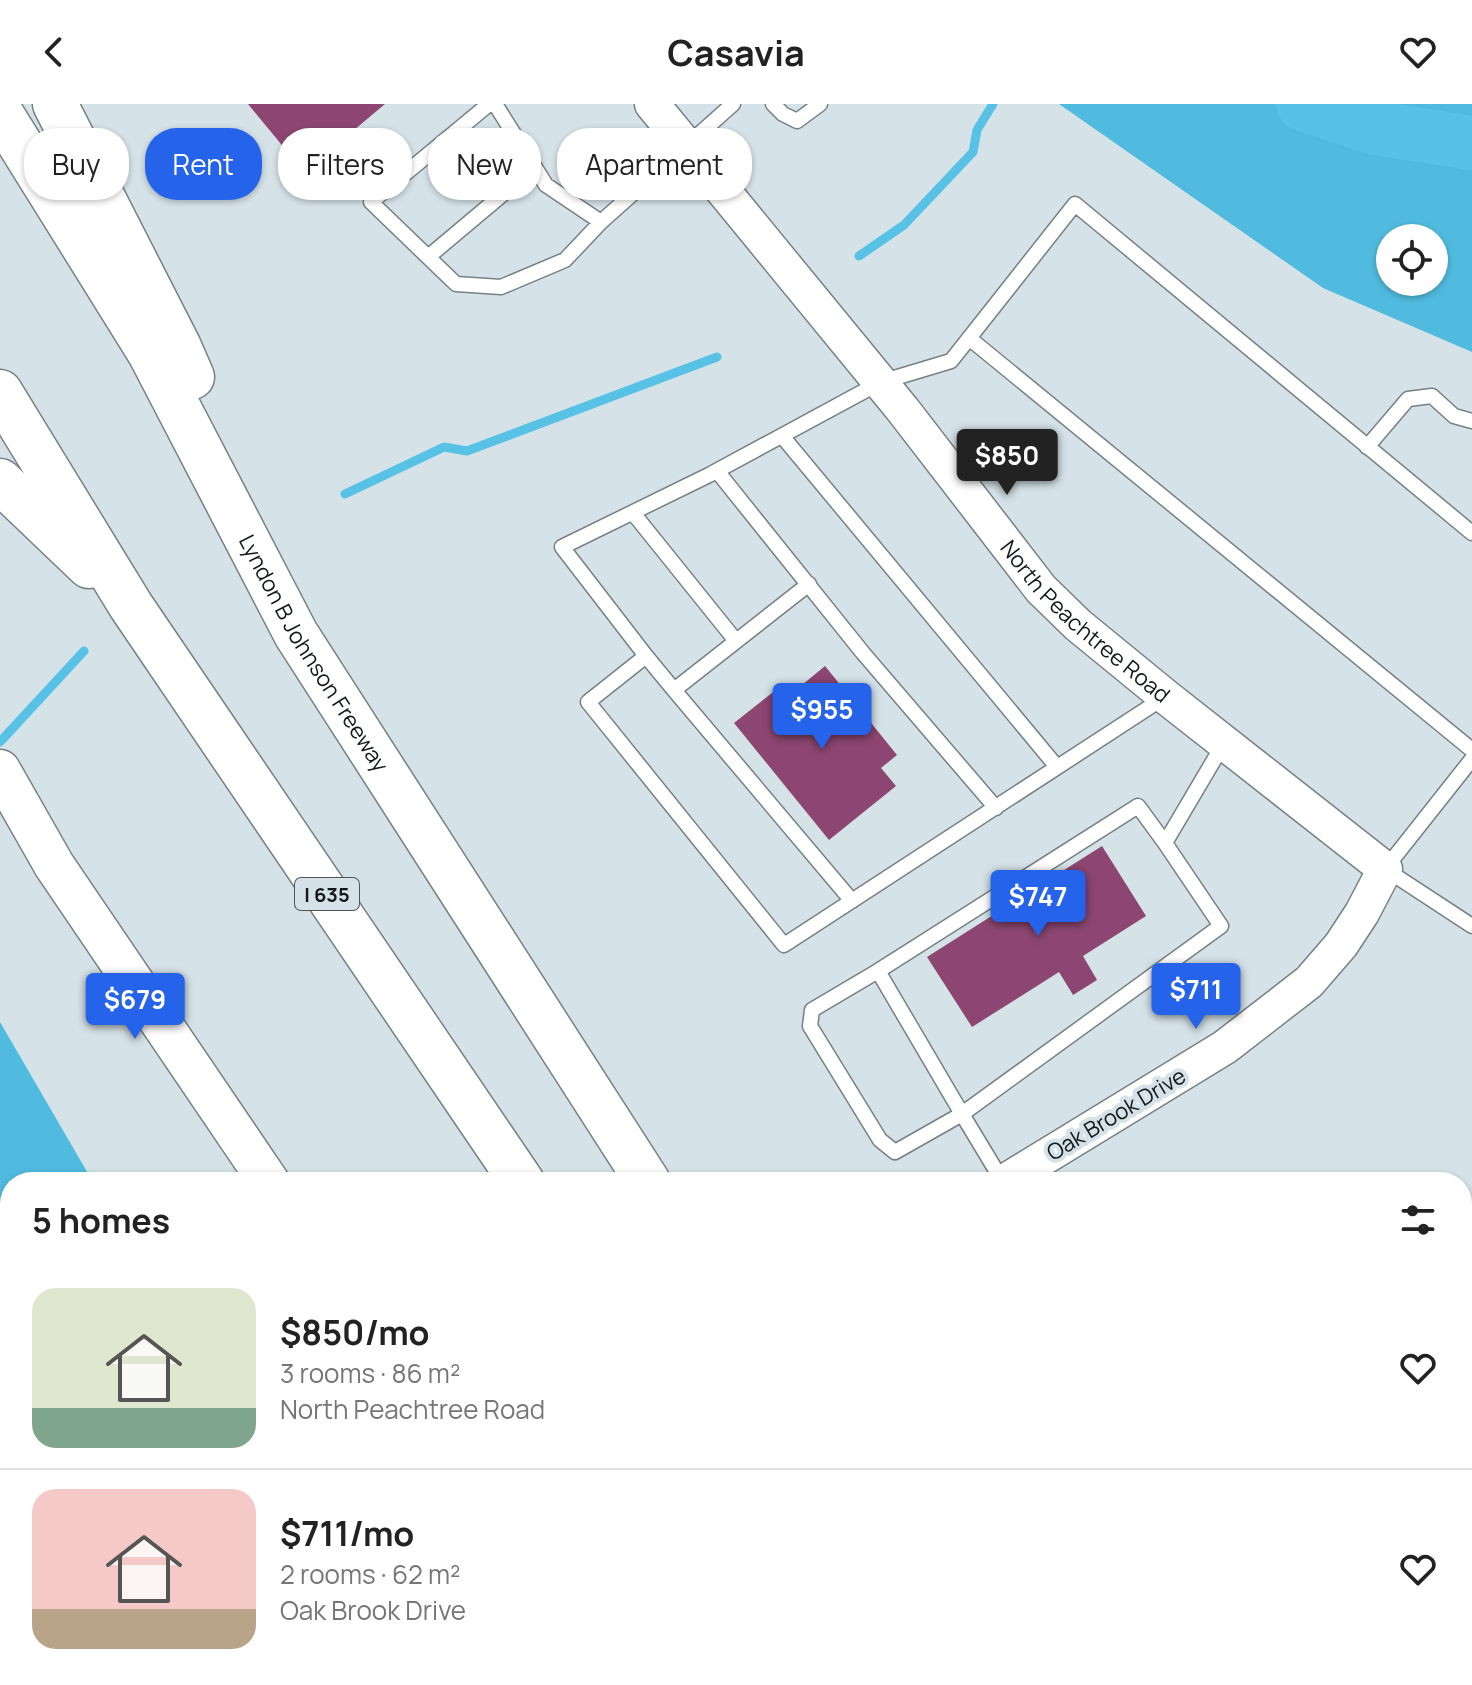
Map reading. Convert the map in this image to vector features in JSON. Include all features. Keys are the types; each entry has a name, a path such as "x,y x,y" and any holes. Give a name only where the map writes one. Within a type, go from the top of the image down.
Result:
{"highway":[{"path":"55,104 179,347 296,634"},
{"name":"Lyndon B Johnson Freeway","path":"0,112 150,353 296,634 642,1172"},
{"name":"I 635","path":"0,392 131,606 515,1172"},
{"path":"0,481 131,606"},
{"path":"552,1030 670,1172"}],"main road":[{"path":"0,770 54,865 262,1172"}],"street":[{"name":"North Peachtree Road","path":"652,104 672,128"},
{"name":"North Peachtree Road","path":"731,200 881,382 1041,589 1078,625 1166,697 1385,869"},
{"name":"Oak Brook Drive","path":"1020,1172 1225,1047 1309,982 1341,945 1385,869"}],"lane":[{"path":"508,128 492,104 371,202 456,284 501,287 565,260 625,200"},
{"path":"705,128 733,104"},
{"path":"773,104 797,121 820,104"},
{"path":"541,177 546,185 601,222"},
{"path":"428,257 496,200"},
{"path":"852,901 646,656 562,547 717,471 881,382 951,361 1075,204 1472,533"},
{"path":"969,338 1472,750"},
{"path":"1367,447 1408,399 1432,396 1454,416 1472,421"},
{"path":"782,436 1057,767"},
{"path":"717,471 863,653 996,808"},
{"path":"633,513 736,641"},
{"path":"674,690 809,584"},
{"path":"646,656 588,702 784,945 1166,697"},
{"path":"1165,843 1224,743"},
{"path":"1472,759 1385,869 1472,926"},
{"path":"1138,806 1221,926 962,1114 895,1152 880,1140 810,1026 812,1010 878,971 1138,806"},
{"path":"878,971 998,1172"}],"shaded area":[{"path":"1059,104 1472,104 1472,352 1323,288"},
{"path":"0,1022 87,1172 0,1172"}],"building":[{"path":"248,104 385,104 356,128 278,128 278,140"},
{"path":"825,666 897,755 881,768 896,786 829,840 734,723 777,689 785,699"},
{"path":"1102,846 1146,916 1083,956 1097,980 1073,995 1059,972 972,1027 927,957"}],"waterway":[{"path":"859,256 904,225 973,152 977,130 993,104"},
{"path":"1303,104 1375,128 1472,143"},
{"path":"345,494 444,447 467,451 717,357"},
{"path":"0,742 84,651"}]}
